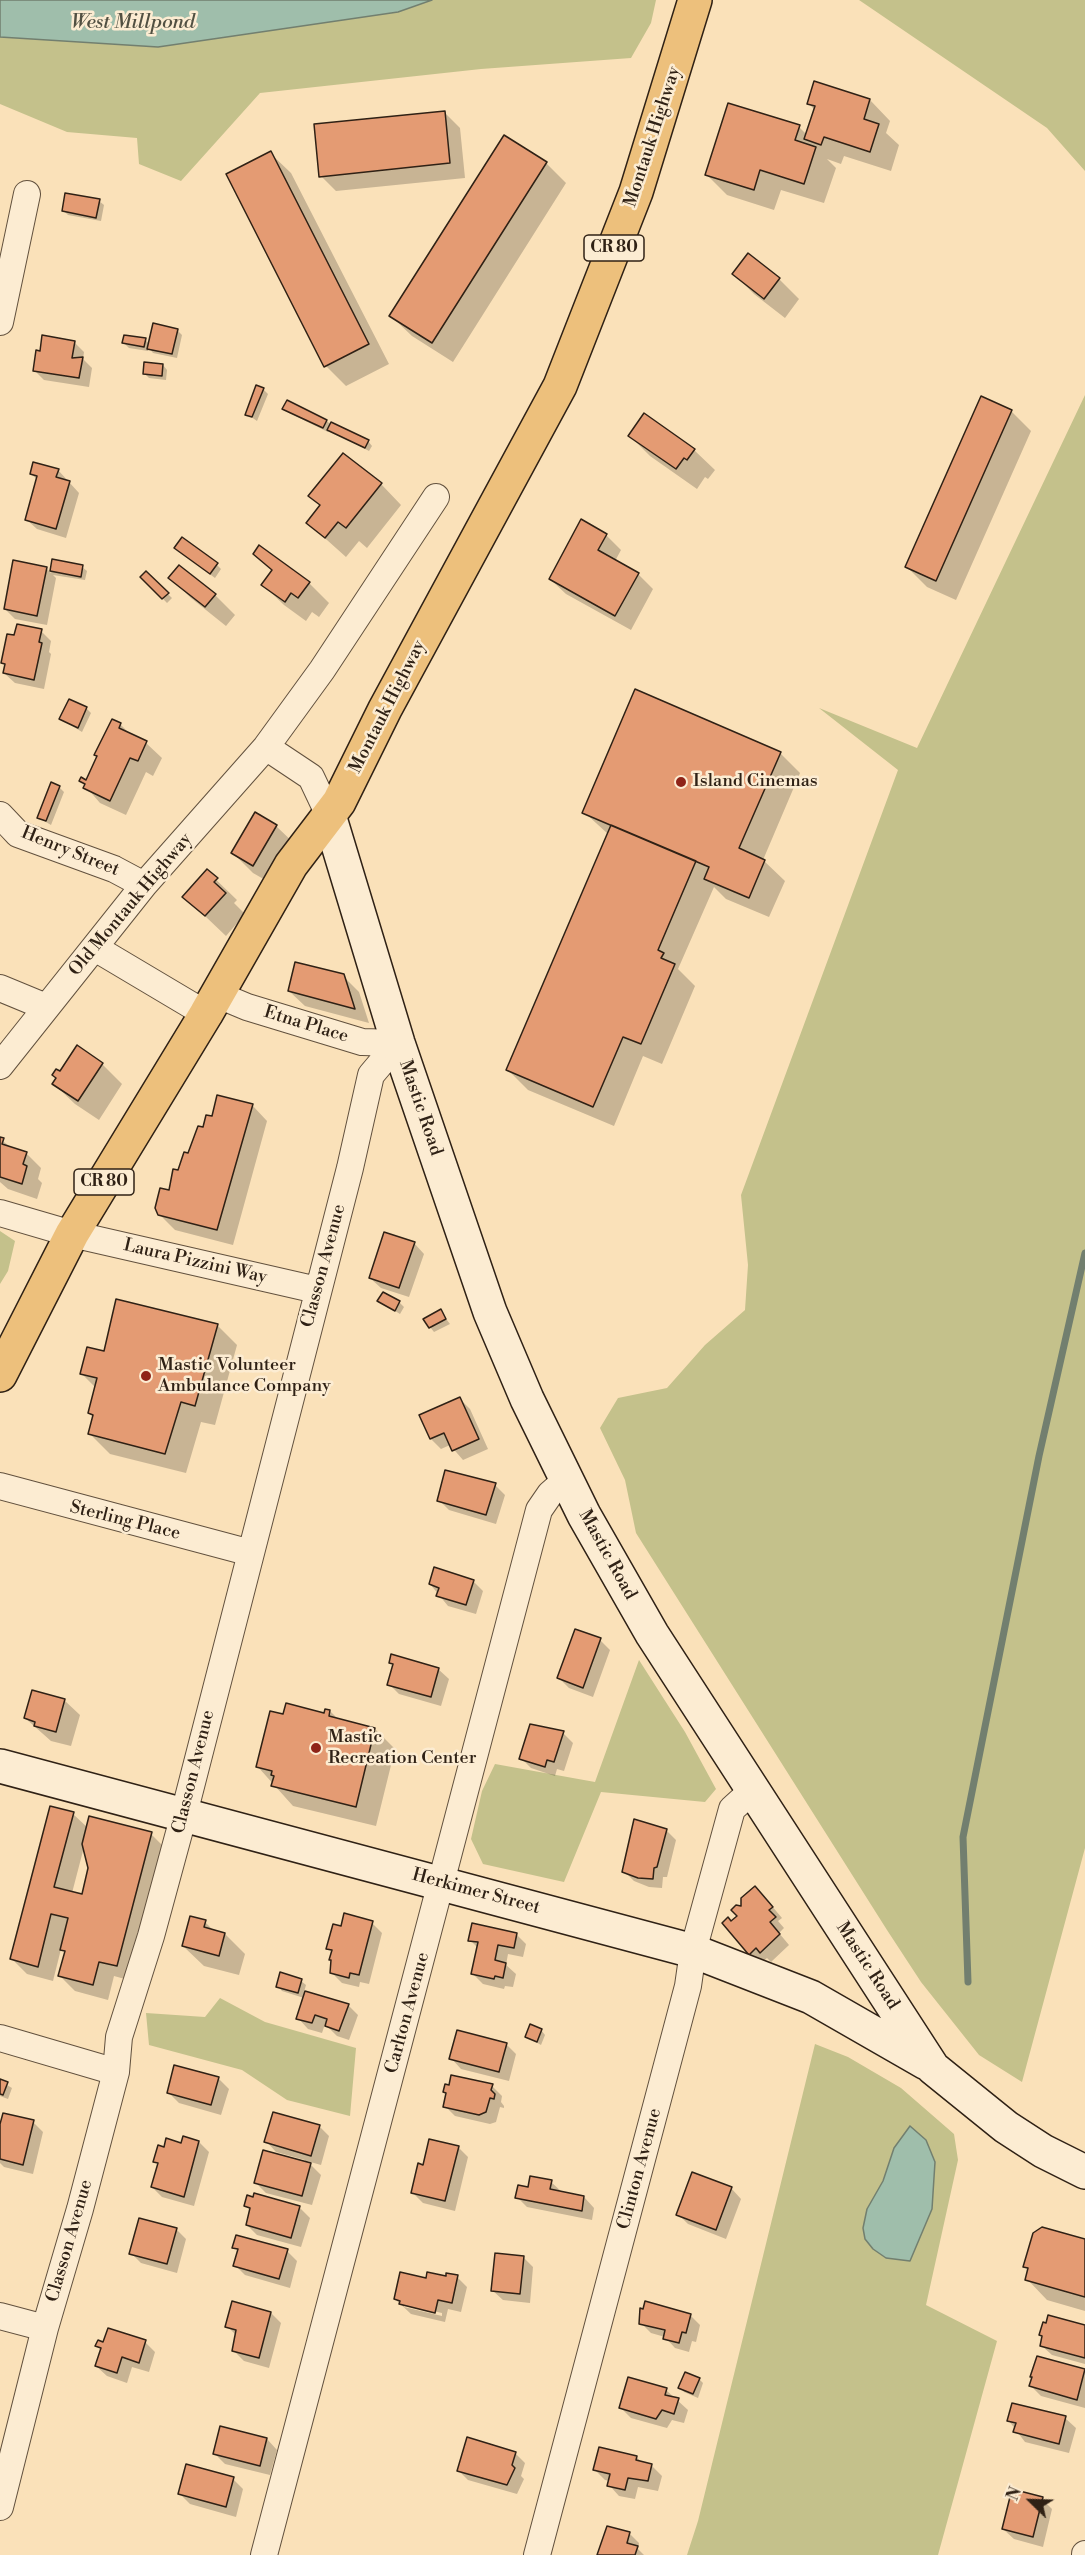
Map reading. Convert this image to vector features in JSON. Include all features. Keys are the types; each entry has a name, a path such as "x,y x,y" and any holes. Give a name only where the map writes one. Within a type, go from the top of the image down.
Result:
{"main road":[{"name":"Montauk Highway","path":"0,1375 72,1234 211,1004 291,865 339,802 385,710 560,386 636,192 695,0"},
{"name":"Mastic Road","path":"329,815 398,1043 490,1312 526,1399 584,1515 652,1634 933,2067 1006,2127 1043,2151 1085,2172"},
{"name":"Herkimer Street","path":"0,1766 693,1951 811,1997 933,2067"}],"street":[{"path":"0,322 27,194"},
{"name":"Old Montauk Highway","path":"0,1066 144,885 266,747 322,669 436,497"},
{"path":"266,747 312,777 329,815"},
{"name":"Henry Street","path":"0,815 18,834 92,860 144,885"},
{"name":"Etna Place","path":"95,948 211,1004 247,1007 362,1042 398,1043"},
{"path":"0,988 46,1007"},
{"name":"Classon Avenue","path":"0,2507 45,2328 116,2072 119,2037 152,1936 350,1168 371,1075 398,1043"},
{"name":"Laura Pizzini Way","path":"0,1213 72,1234 317,1290"},
{"name":"Carlton Avenue","path":"264,2555 539,1510 550,1494 566,1480"},
{"name":"Sterling Place","path":"0,1486 251,1553"},
{"name":"Clinton Avenue","path":"537,2555 688,1986 693,1951 732,1809 753,1790"},
{"path":"0,2038 116,2072"},
{"path":"0,2316 45,2328"}],"shaded area":[{"path":"432,0 656,0 651,23 631,58 481,69 260,93 181,181 139,164 137,138 67,132 0,104 0,37 158,47 398,12"},
{"path":"859,0 1085,0 1085,171 1047,128"},
{"path":"1085,395 1085,1848 1022,2082 979,2055 921,1982 887,1930 636,1533 625,1480 600,1428 618,1398 667,1388 705,1345 745,1310 748,1265 741,1195 898,770 819,708 917,748"},
{"path":"0,1231 15,1241 8,1271 0,1284"},
{"path":"639,1660 685,1732 716,1789 705,1802 601,1792 564,1882 483,1864 471,1839 482,1791 495,1764 595,1782"},
{"path":"220,1998 265,2022 356,2048 350,2116 287,2100 242,2070 149,2045 146,2013 205,2017"},
{"path":"815,2044 848,2057 901,2088 954,2134 958,2160 926,2305 997,2341 938,2555 687,2555 698,2521","holes":["894,2148 873,2249 867,2209 883,2181"]}],"water":[{"name":"West Millpond","path":"0,0 432,0 398,12 158,47 0,37"},
{"path":"910,2126 926,2140 935,2162 932,2209 910,2261 886,2258 873,2249 865,2239 863,2228 867,2209 883,2181 894,2148"}],"building":[{"path":"814,81 870,99 864,119 879,124 870,152 824,137 821,145 804,139 815,106 807,104"},
{"path":"728,103 800,125 795,140 816,147 804,184 760,170 754,190 705,175"},
{"path":"445,111 450,163 319,177 314,124"},
{"path":"504,135 547,162 432,343 389,316"},
{"path":"271,151 369,344 324,367 226,174"},
{"path":"65,193 100,199 96,218 62,211"},
{"path":"748,253 780,278 764,299 732,274"},
{"path":"153,323 178,329 172,354 147,349"},
{"path":"42,335 75,341 72,358 83,357 79,378 33,371 36,350 40,351"},
{"path":"124,335 146,338 144,347 122,343"},
{"path":"144,362 163,364 162,376 143,374"},
{"path":"256,385 264,388 252,417 245,415"},
{"path":"981,396 1012,410 936,581 905,567"},
{"path":"287,400 327,420 323,428 282,409"},
{"path":"644,413 695,449 676,469 628,436"},
{"path":"331,422 369,440 365,448 327,430"},
{"path":"343,453 382,483 346,528 338,522 325,538 306,523 320,505 308,496"},
{"path":"33,462 59,469 56,477 70,481 56,529 25,520 37,476 30,474"},
{"path":"581,519 607,534 598,550 639,573 615,616 549,579"},
{"path":"182,537 218,563 210,574 174,548"},
{"path":"259,545 310,582 298,598 291,593 285,602 261,585 272,570 253,554"},
{"path":"52,559 83,565 81,577 50,571"},
{"path":"13,560 47,567 37,616 4,609"},
{"path":"179,565 216,594 205,607 168,578"},
{"path":"146,571 169,593 162,599 140,577"},
{"path":"17,624 42,629 39,642 42,643 34,680 3,673 5,664 1,663 7,634 14,635"},
{"name":"Island Cinemas","path":"635,689 781,752 739,848 765,860 749,898 704,879 709,867 582,813"},
{"path":"69,699 87,707 78,728 59,719"},
{"path":"112,719 121,723 119,728 147,741 138,761 130,758 110,801 83,788 85,784 79,781 81,777 86,780 97,756 94,755"},
{"path":"51,782 60,786 46,821 37,818"},
{"path":"255,812 277,825 253,866 231,853"},
{"path":"611,825 696,861 658,950 664,953 661,958 675,964 641,1044 623,1037 593,1107 506,1070"},
{"path":"207,869 218,878 214,882 226,893 205,916 182,897"},
{"path":"295,962 344,974 355,1009 288,991"},
{"path":"77,1045 103,1063 78,1101 52,1084 56,1078 52,1075 56,1069 60,1071"},
{"path":"217,1095 253,1104 217,1230 158,1215 155,1208 160,1188 169,1190 173,1169 178,1170 184,1152 188,1153 198,1126 203,1127 206,1115 212,1116"},
{"path":"0,1137 4,1138 2,1144 27,1152 23,1164 27,1166 22,1184 0,1177"},
{"path":"384,1232 415,1242 399,1288 369,1278"},
{"path":"383,1292 400,1301 395,1311 377,1301"},
{"name":"Mastic Volunteer Ambulance Company","path":"116,1299 218,1324 195,1406 181,1402 165,1454 88,1434 93,1415 88,1413 97,1378 80,1374 87,1347 104,1351"},
{"path":"441,1309 446,1319 429,1328 423,1319"},
{"path":"460,1397 479,1439 452,1451 444,1433 430,1439 419,1415"},
{"path":"445,1470 496,1483 486,1515 437,1501"},
{"path":"434,1567 474,1580 466,1605 436,1596 439,1588 429,1584"},
{"path":"575,1629 601,1638 583,1688 557,1678"},
{"path":"391,1654 439,1668 431,1697 387,1685 393,1664 389,1663"},
{"path":"32,1690 65,1699 56,1732 34,1726 35,1722 24,1718"},
{"name":"Mastic Recreation Center","path":"286,1703 324,1713 325,1709 330,1710 329,1716 375,1728 356,1807 271,1786 274,1776 271,1775 272,1771 256,1767 270,1711 283,1714"},
{"path":"530,1724 564,1731 554,1762 547,1760 545,1767 519,1759"},
{"path":"50,1806 74,1812 54,1887 82,1894 88,1868 82,1844 89,1816 152,1832 117,1966 99,1962 93,1985 58,1976 65,1951 60,1950 68,1918 51,1914 38,1967 10,1959"},
{"path":"634,1819 667,1829 657,1867 654,1868 653,1879 638,1878 622,1872"},
{"path":"755,1886 773,1907 769,1910 776,1917 770,1922 780,1934 760,1953 756,1948 749,1955 722,1923 728,1917 731,1921 737,1916 731,1910 736,1905 741,1906 741,1898"},
{"path":"344,1913 373,1921 359,1975 350,1973 349,1978 330,1973 331,1960 329,1960 332,1950 326,1949 333,1924 341,1926"},
{"path":"190,1916 206,1920 204,1927 225,1933 219,1956 182,1946"},
{"path":"472,1923 517,1933 514,1948 498,1945 495,1960 506,1963 503,1978 495,1976 494,1979 471,1974 478,1942 468,1941"},
{"path":"280,1972 302,1979 298,1993 276,1987"},
{"path":"305,1991 349,2004 339,2031 325,2026 327,2019 315,2015 312,2023 296,2019"},
{"path":"530,2024 542,2029 537,2042 525,2037"},
{"path":"457,2030 507,2043 499,2072 449,2059"},
{"path":"174,2065 219,2077 211,2105 167,2093"},
{"path":"451,2075 493,2084 491,2090 495,2094 494,2099 490,2098 486,2112 479,2115 443,2107 445,2084 449,2085"},
{"path":"0,2079 8,2082 3,2095 0,2094"},
{"path":"273,2112 320,2125 311,2156 264,2142"},
{"path":"3,2113 34,2120 23,2165 0,2159 0,2124"},
{"path":"183,2136 199,2141 184,2197 151,2187 158,2163 153,2162 158,2145 164,2147 166,2138 181,2143"},
{"path":"429,2139 459,2146 445,2201 411,2193 418,2163 423,2165"},
{"path":"263,2150 311,2163 302,2196 254,2183"},
{"path":"692,2172 732,2187 716,2230 676,2215"},
{"path":"530,2176 552,2180 550,2189 584,2196 582,2211 515,2198 518,2185 528,2187"},
{"path":"254,2193 300,2206 291,2238 246,2225 250,2208 244,2206 247,2195 253,2197"},
{"path":"139,2218 177,2228 167,2264 129,2254"},
{"path":"1042,2227 1085,2239 1085,2297 1025,2280 1028,2268 1023,2267 1033,2233"},
{"path":"236,2235 288,2249 279,2279 233,2266 238,2249 232,2248"},
{"path":"495,2253 524,2256 520,2294 491,2291"},
{"path":"400,2272 426,2278 427,2272 446,2276 446,2273 458,2275 452,2303 438,2300 435,2313 399,2304 400,2301 394,2299"},
{"path":"232,2301 271,2312 259,2358 232,2351 236,2330 225,2327"},
{"path":"645,2301 691,2314 686,2333 682,2332 679,2343 663,2339 665,2330 639,2324 640,2308 643,2309"},
{"path":"1048,2315 1085,2325 1085,2358 1040,2346 1042,2336 1039,2335"},
{"path":"108,2328 146,2340 139,2363 122,2357 117,2373 95,2366 101,2348 95,2346 98,2340 103,2342"},
{"path":"1037,2356 1085,2369 1077,2400 1029,2386"},
{"path":"685,2372 700,2378 693,2394 678,2388"},
{"path":"628,2377 667,2388 665,2395 679,2398 674,2414 662,2410 656,2419 619,2408"},
{"path":"1012,2403 1066,2416 1059,2444 1013,2432 1016,2423 1007,2421"},
{"path":"220,2426 267,2438 260,2466 213,2454"},
{"path":"467,2437 516,2452 512,2465 515,2468 507,2485 457,2471"},
{"path":"599,2447 637,2456 636,2460 652,2464 648,2481 628,2478 625,2490 607,2486 610,2474 593,2470"},
{"path":"186,2464 234,2477 226,2507 178,2494"},
{"path":"1012,2489 1043,2497 1033,2537 1002,2529"},
{"path":"607,2526 630,2532 627,2543 638,2546 635,2555 597,2555"}],"waterway":[{"path":"968,1982 963,1837 1039,1456 1085,1253"}],"place":[{"name":"Island Cinemas","path":"681,782"},
{"name":"Mastic Volunteer Ambulance Company","path":"146,1376"},
{"name":"Mastic Recreation Center","path":"316,1748"}]}
